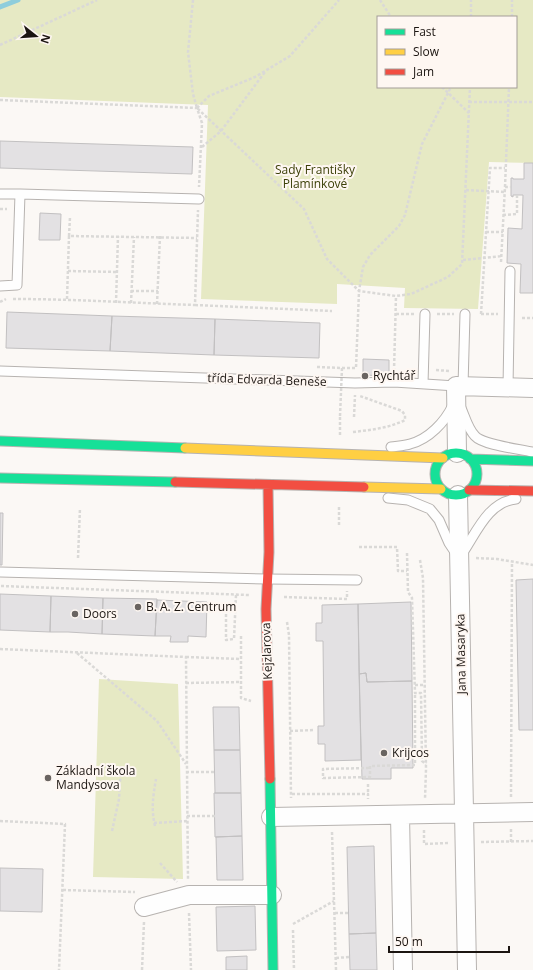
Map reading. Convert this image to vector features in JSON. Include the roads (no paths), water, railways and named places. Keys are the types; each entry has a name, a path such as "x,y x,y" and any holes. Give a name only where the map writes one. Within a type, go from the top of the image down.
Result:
{"street":[{"name":"třída Edvarda Beneše","path":"458,390 508,387 533,388"},
{"path":"457,457 458,390"},
{"path":"0,441 533,461"},
{"path":"457,457 476,467 476,481 456,491 436,481 435,475 438,462 457,457"},
{"path":"0,478 456,491 533,491"},
{"name":"Kejzlarova","path":"268,485 269,552 266,609 273,970"},
{"name":"Jana Masaryka","path":"456,491 459,558 467,970"},
{"path":"271,817 533,812"},
{"path":"400,815 403,970"},
{"path":"144,907 189,895 272,895"}],"lane":[{"path":"0,194 199,199"},
{"path":"0,286 17,285 20,194"},
{"path":"508,387 510,271"},
{"path":"423,384 424,314"},
{"path":"339,454 356,450 409,445 421,440 442,422 450,412 458,390 465,314"},
{"name":"třída Edvarda Beneše","path":"0,371 358,383 394,382 423,384 458,390"},
{"path":"458,390 471,432 476,438 484,442 533,452"},
{"path":"339,487 378,496 408,500 430,508 439,520 449,543 459,558 482,521 502,503 507,500 533,496"},
{"path":"0,572 267,580 352,580"}],"waterway":[{"path":"0,7 18,0"}],"place":[{"name":"Rychtář","path":"365,376"},
{"name":"B. A. Z. Centrum","path":"138,607"},
{"name":"Doors","path":"75,614"},
{"name":"Krijcos","path":"384,753"},
{"name":"Základní škola Mandysova","path":"48,778"}],"park label":[{"name":"Sady Františky Plamínkové","path":"315,177"}]}
